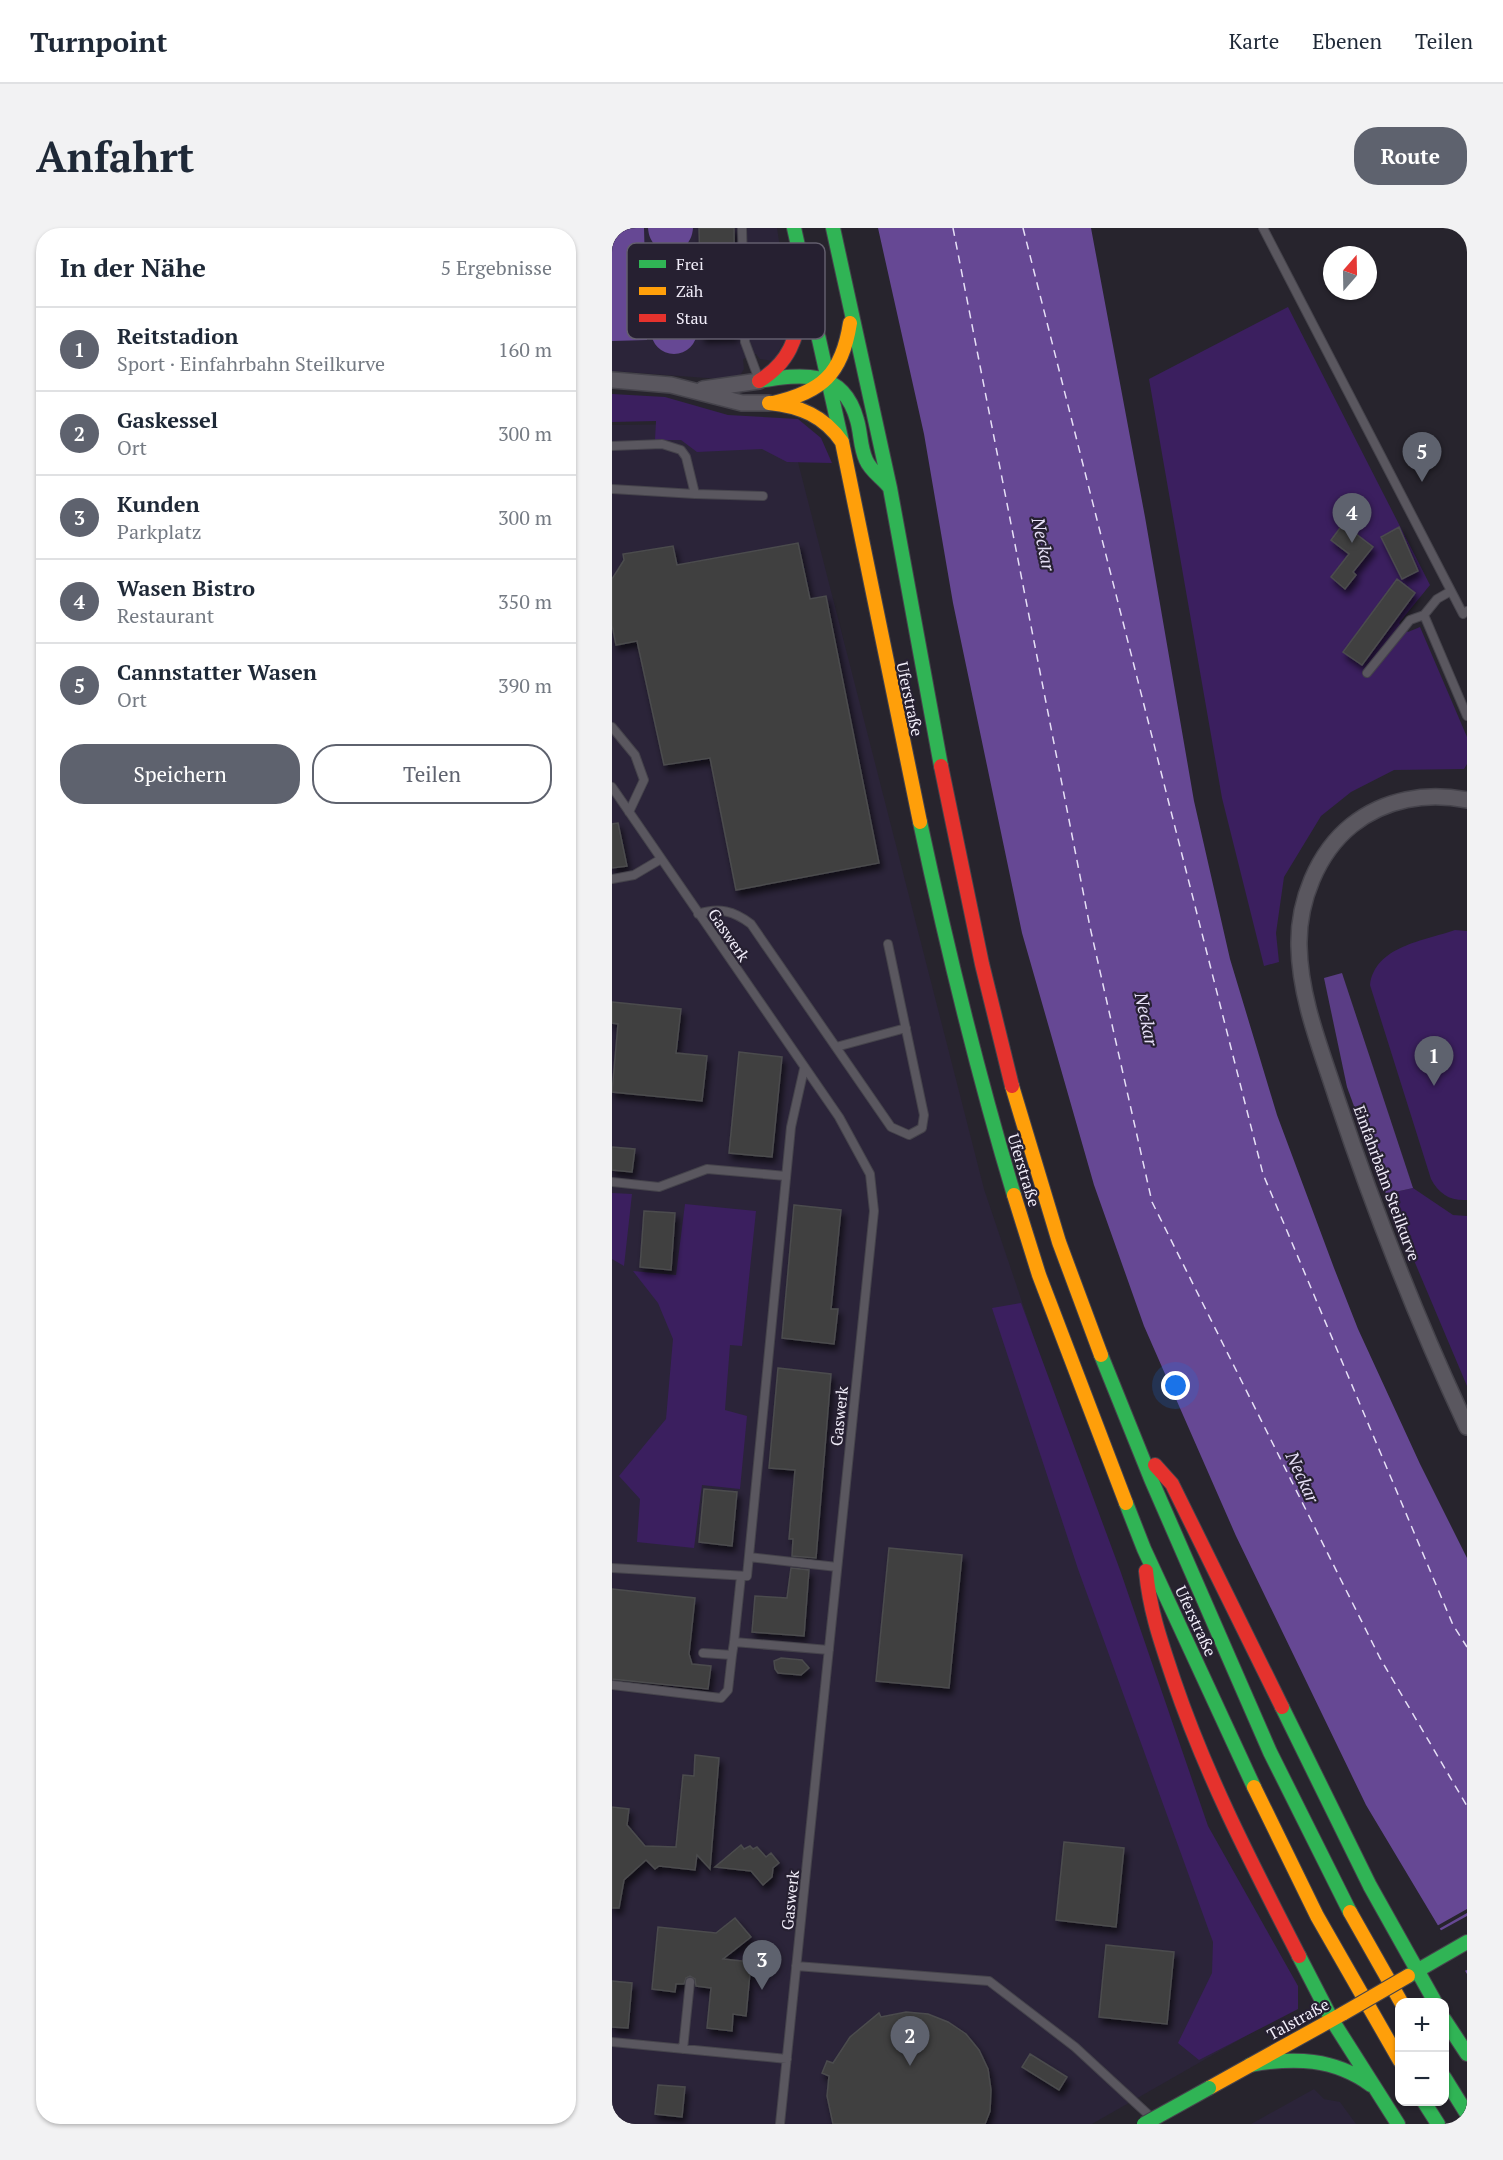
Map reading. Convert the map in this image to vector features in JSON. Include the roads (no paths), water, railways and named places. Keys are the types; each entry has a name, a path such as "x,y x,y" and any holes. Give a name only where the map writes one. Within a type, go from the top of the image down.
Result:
{"main road":[{"name":"Uferstraße","path":"794,228 797,243"},
{"name":"Uferstraße","path":"833,228 890,488 957,852 994,1016 1022,1125 1070,1271 1133,1442 1275,1761 1344,1903 1399,1998"},
{"path":"764,392 801,396 828,380 836,369 846,346 851,306"},
{"path":"764,392 793,349 796,339"},
{"name":"Uferstraße","path":"819,339 949,957 993,1125 1039,1275 1144,1548 1247,1773 1317,1916 1395,2052"},
{"path":"764,392 807,375 828,380 844,393 852,407 868,464 890,488"},
{"path":"764,392 811,413 833,429 842,442"},
{"path":"1133,1442 1172,1484 1370,1886 1433,1998"},
{"path":"1144,1548 1150,1609 1190,1728 1242,1847 1338,2016 1377,2091 1398,2124"},
{"name":"Talstraße","path":"1144,2124 1467,1942"},
{"path":"1449,2027 1467,2054"},
{"path":"1250,2065 1279,2060 1317,2061 1354,2073 1377,2091"},
{"path":"1449,2085 1467,2114"},
{"path":"1427,2106 1438,2124"}],"street":[{"path":"612,380 691,389 764,392"},
{"path":"691,389 742,403 764,392"},
{"name":"Einfahrbahn Steilkurve","path":"1467,800 1427,796 1406,799 1369,813 1345,831 1325,856 1309,886 1300,925 1299,945 1304,992 1311,1019 1352,1143 1380,1222 1467,1427"}],"lane":[{"path":"742,228 742,243"},
{"path":"1263,228 1463,614 1467,611"},
{"path":"745,339 764,392"},
{"path":"612,446 662,444 681,450 686,457 695,494"},
{"path":"612,489 763,496"},
{"path":"1367,673 1410,620 1424,615 1437,599 1451,591"},
{"path":"1424,615 1467,716"},
{"path":"612,727 635,755 644,780 629,812"},
{"name":"Gaswerk","path":"612,787 839,1117 870,1174 873,1211 780,2124"},
{"path":"612,879 634,875 661,859"},
{"path":"699,914 711,910 725,910 740,915 751,924 891,1127 909,1135 917,1132 924,1122 888,944"},
{"path":"836,1047 906,1028"},
{"path":"612,1568 747,1576 791,1126 804,1069"},
{"path":"612,1182 659,1187 707,1169 786,1176"},
{"path":"749,1557 837,1567"},
{"path":"612,1685 721,1698 729,1690 741,1576"},
{"path":"734,1642 829,1650"},
{"path":"703,1653 732,1655"},
{"path":"796,1966 989,1981 1075,2047 1158,2124"},
{"path":"683,2049 690,1982"},
{"path":"612,2042 787,2059"}],"water":[{"path":"612,228 644,228 644,243 627,243 627,339 647,340 612,341"},
{"path":"648,228 693,228 691,238 687,243 654,243 650,238"},
{"name":"Neckar","path":"878,228 1091,228 1145,517 1194,801 1230,959 1277,1115 1358,1329 1420,1464 1467,1558 1467,1974 1366,1805 1236,1536 1144,1326 1094,1185 1022,933 953,603 924,434"},
{"path":"695,339 683,352 674,354 665,352 653,340"}],"place":[{"name":"Cannstatter Wasen","path":"1422,482"},
{"name":"Wasen Bistro","path":"1352,543"},
{"name":"Reitstadion","path":"1434,1086"},
{"name":"Kunden","path":"762,1990"},
{"name":"Gaskessel","path":"910,2066"}]}
